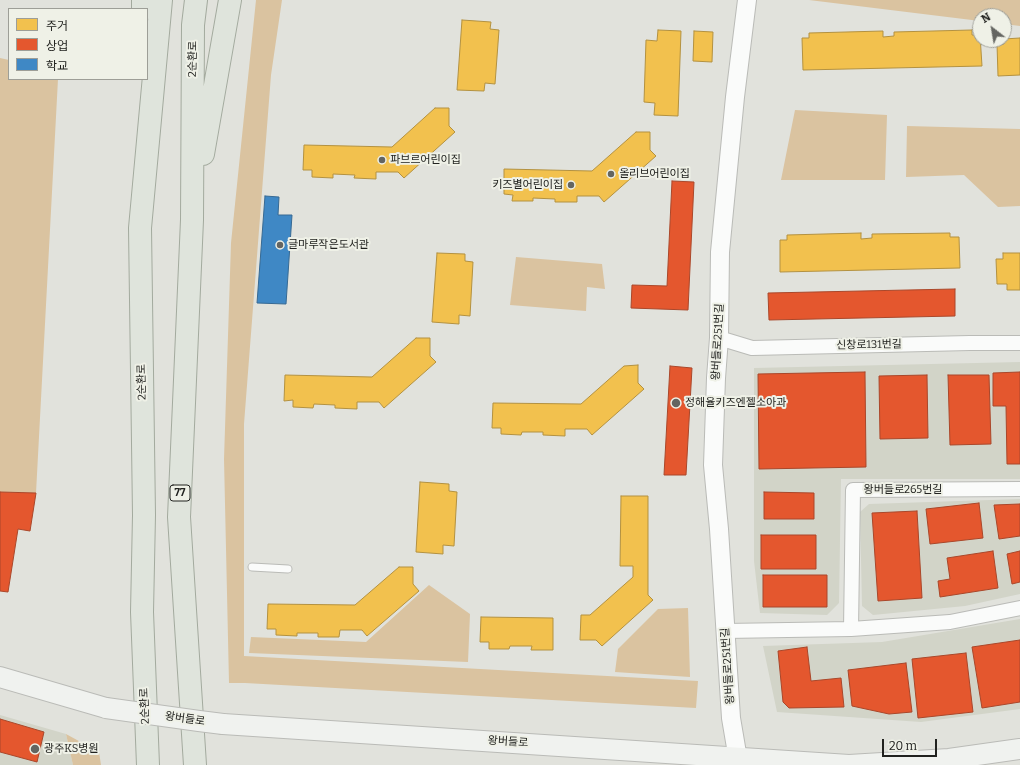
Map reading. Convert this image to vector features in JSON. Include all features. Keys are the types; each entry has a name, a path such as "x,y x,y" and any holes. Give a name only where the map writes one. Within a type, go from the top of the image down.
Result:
{"highway":[{"name":"2순환로","path":"148,765 142,612 144,515 140,228 161,0"},
{"name":"2순환로","path":"195,765 179,517 192,220 193,25 196,0"},
{"path":"192,220 230,0"},
{"path":"140,228 142,80"}],"main road":[{"name":"왕버들로","path":"0,677 106,708 223,724 738,761 848,765 949,760 1020,749"}],"street":[{"name":"왕버들로251번길","path":"738,761 731,718 719,528 713,465 719,338 720,252 735,97 747,0"},
{"name":"신창로131번길","path":"719,338 752,348 1020,343"},
{"name":"왕버들로265번길","path":"851,629 853,490 1020,489"},
{"path":"725,631 851,629 950,622 1020,608"}],"lane":[{"path":"252,567 288,569"}],"shaded area":[{"path":"256,0 282,0 271,75 244,424 244,656 698,681 696,708 229,683 224,459 231,243"},
{"path":"809,0 1020,0 1020,26 1012,25 1012,8 972,8 972,20"},
{"path":"0,58 8,60 8,80 58,80 36,493 0,492"},
{"path":"795,110 887,115 885,180 781,180"},
{"path":"907,126 1020,129 1020,206 998,207 964,175 906,177"},
{"path":"516,257 602,264 605,289 587,287 586,311 510,305"},
{"path":"1020,362 1020,479 841,479 839,603 827,615 760,613 754,561 754,368"},
{"path":"1020,499 1020,594 965,606 873,615 862,606 860,512 869,504"},
{"path":"429,585 470,614 468,662 249,653 251,637 366,642"},
{"path":"688,608 690,677 615,672 618,649 658,609"},
{"path":"1020,619 1020,709 921,722 777,712 763,646 882,642"},
{"name":"광주KS병원","path":"0,715 66,734 73,765 0,765"},
{"path":"66,734 99,752 101,765 73,765"}],"building: 주거":[{"path":"462,20 491,22 490,29 499,30 495,84 485,83 484,91 457,90"},
{"path":"658,30 681,31 678,116 654,115 655,103 644,102 646,40 657,41"},
{"path":"972,30 972,48 981,48 982,66 803,70 802,38 809,38 809,33 883,31 883,37 894,36 894,32"},
{"path":"694,31 713,32 712,62 693,61"},
{"path":"1012,38 1020,38 1020,75 998,76 997,48 1012,48"},
{"path":"435,108 449,108 449,126 455,132 404,178 398,172 376,172 376,179 354,178 355,175 333,174 333,178 312,177 312,170 303,170 304,145 392,147"},
{"path":"636,132 650,132 650,150 656,156 604,202 599,196 577,196 577,202 555,202 555,199 533,198 533,201 512,201 513,195 504,194 504,169 592,171"},
{"path":"861,233 861,239 872,238 872,234 950,233 950,237 959,237 960,268 780,272 780,240 787,240 787,235"},
{"path":"437,253 465,254 465,261 473,262 470,316 459,315 459,324 432,322"},
{"path":"1003,253 1020,253 1020,290 1007,290 1007,284 997,284 996,259 1003,259"},
{"path":"416,338 430,338 430,356 436,362 384,408 379,402 357,402 357,409 335,408 335,405 314,404 313,408 293,407 293,400 284,401 285,375 372,377"},
{"path":"638,365 638,383 644,389 592,435 587,429 565,429 565,436 543,435 543,432 522,432 521,435 501,434 501,428 492,428 493,403 581,404 624,366"},
{"path":"420,482 449,484 449,491 457,492 454,546 443,545 443,554 416,552"},
{"path":"621,496 648,496 648,595 653,600 602,646 596,640 580,640 581,615 590,615 633,577 633,566 620,566"},
{"path":"399,567 413,567 413,584 419,591 367,636 362,630 340,630 339,637 318,637 318,633 297,633 297,636 276,635 276,629 267,629 268,604 355,605"},
{"path":"481,617 553,618 553,650 531,650 532,646 510,646 509,649 489,649 489,642 480,642"}],"building: 상업":[{"path":"672,181 694,182 688,310 631,308 632,285 667,286"},
{"path":"955,289 955,316 769,320 768,293"},
{"path":"670,366 692,368 686,475 664,475"},
{"path":"865,372 866,467 759,469 758,374"},
{"path":"1020,372 1020,464 1007,464 1006,406 993,406 993,373"},
{"path":"927,375 928,438 880,439 879,376"},
{"path":"948,375 989,375 991,444 950,445"},
{"path":"0,492 36,493 30,531 18,529 8,592 0,591"},
{"path":"764,492 814,493 814,519 764,519"},
{"path":"979,503 983,538 930,544 926,509"},
{"path":"1020,504 1020,536 999,539 994,505"},
{"path":"917,511 922,598 878,601 872,513"},
{"path":"761,535 816,535 816,569 761,569"},
{"path":"993,551 998,588 940,597 938,581 950,579 947,558"},
{"path":"1020,551 1020,582 1012,584 1007,554"},
{"path":"763,575 827,575 827,607 763,607"},
{"path":"1020,640 1020,702 982,708 972,647"},
{"path":"807,647 811,681 841,678 844,707 789,708 783,702 778,651"},
{"path":"966,653 973,712 918,718 912,659"},
{"path":"906,663 912,712 889,714 852,706 848,670"},
{"path":"0,719 44,732 37,762 0,752"}],"building: 학교":[{"path":"265,196 279,197 278,215 292,215 286,304 257,303"}],"place":[{"name":"파브르어린이집","path":"382,160"},
{"name":"올리브어린이집","path":"611,174"},
{"name":"키즈별어린이집","path":"571,185"},
{"name":"글마루작은도서관","path":"280,245"},
{"name":"정해율키즈엔젤소아과","path":"676,403"},
{"name":"광주KS병원","path":"35,749"}]}
